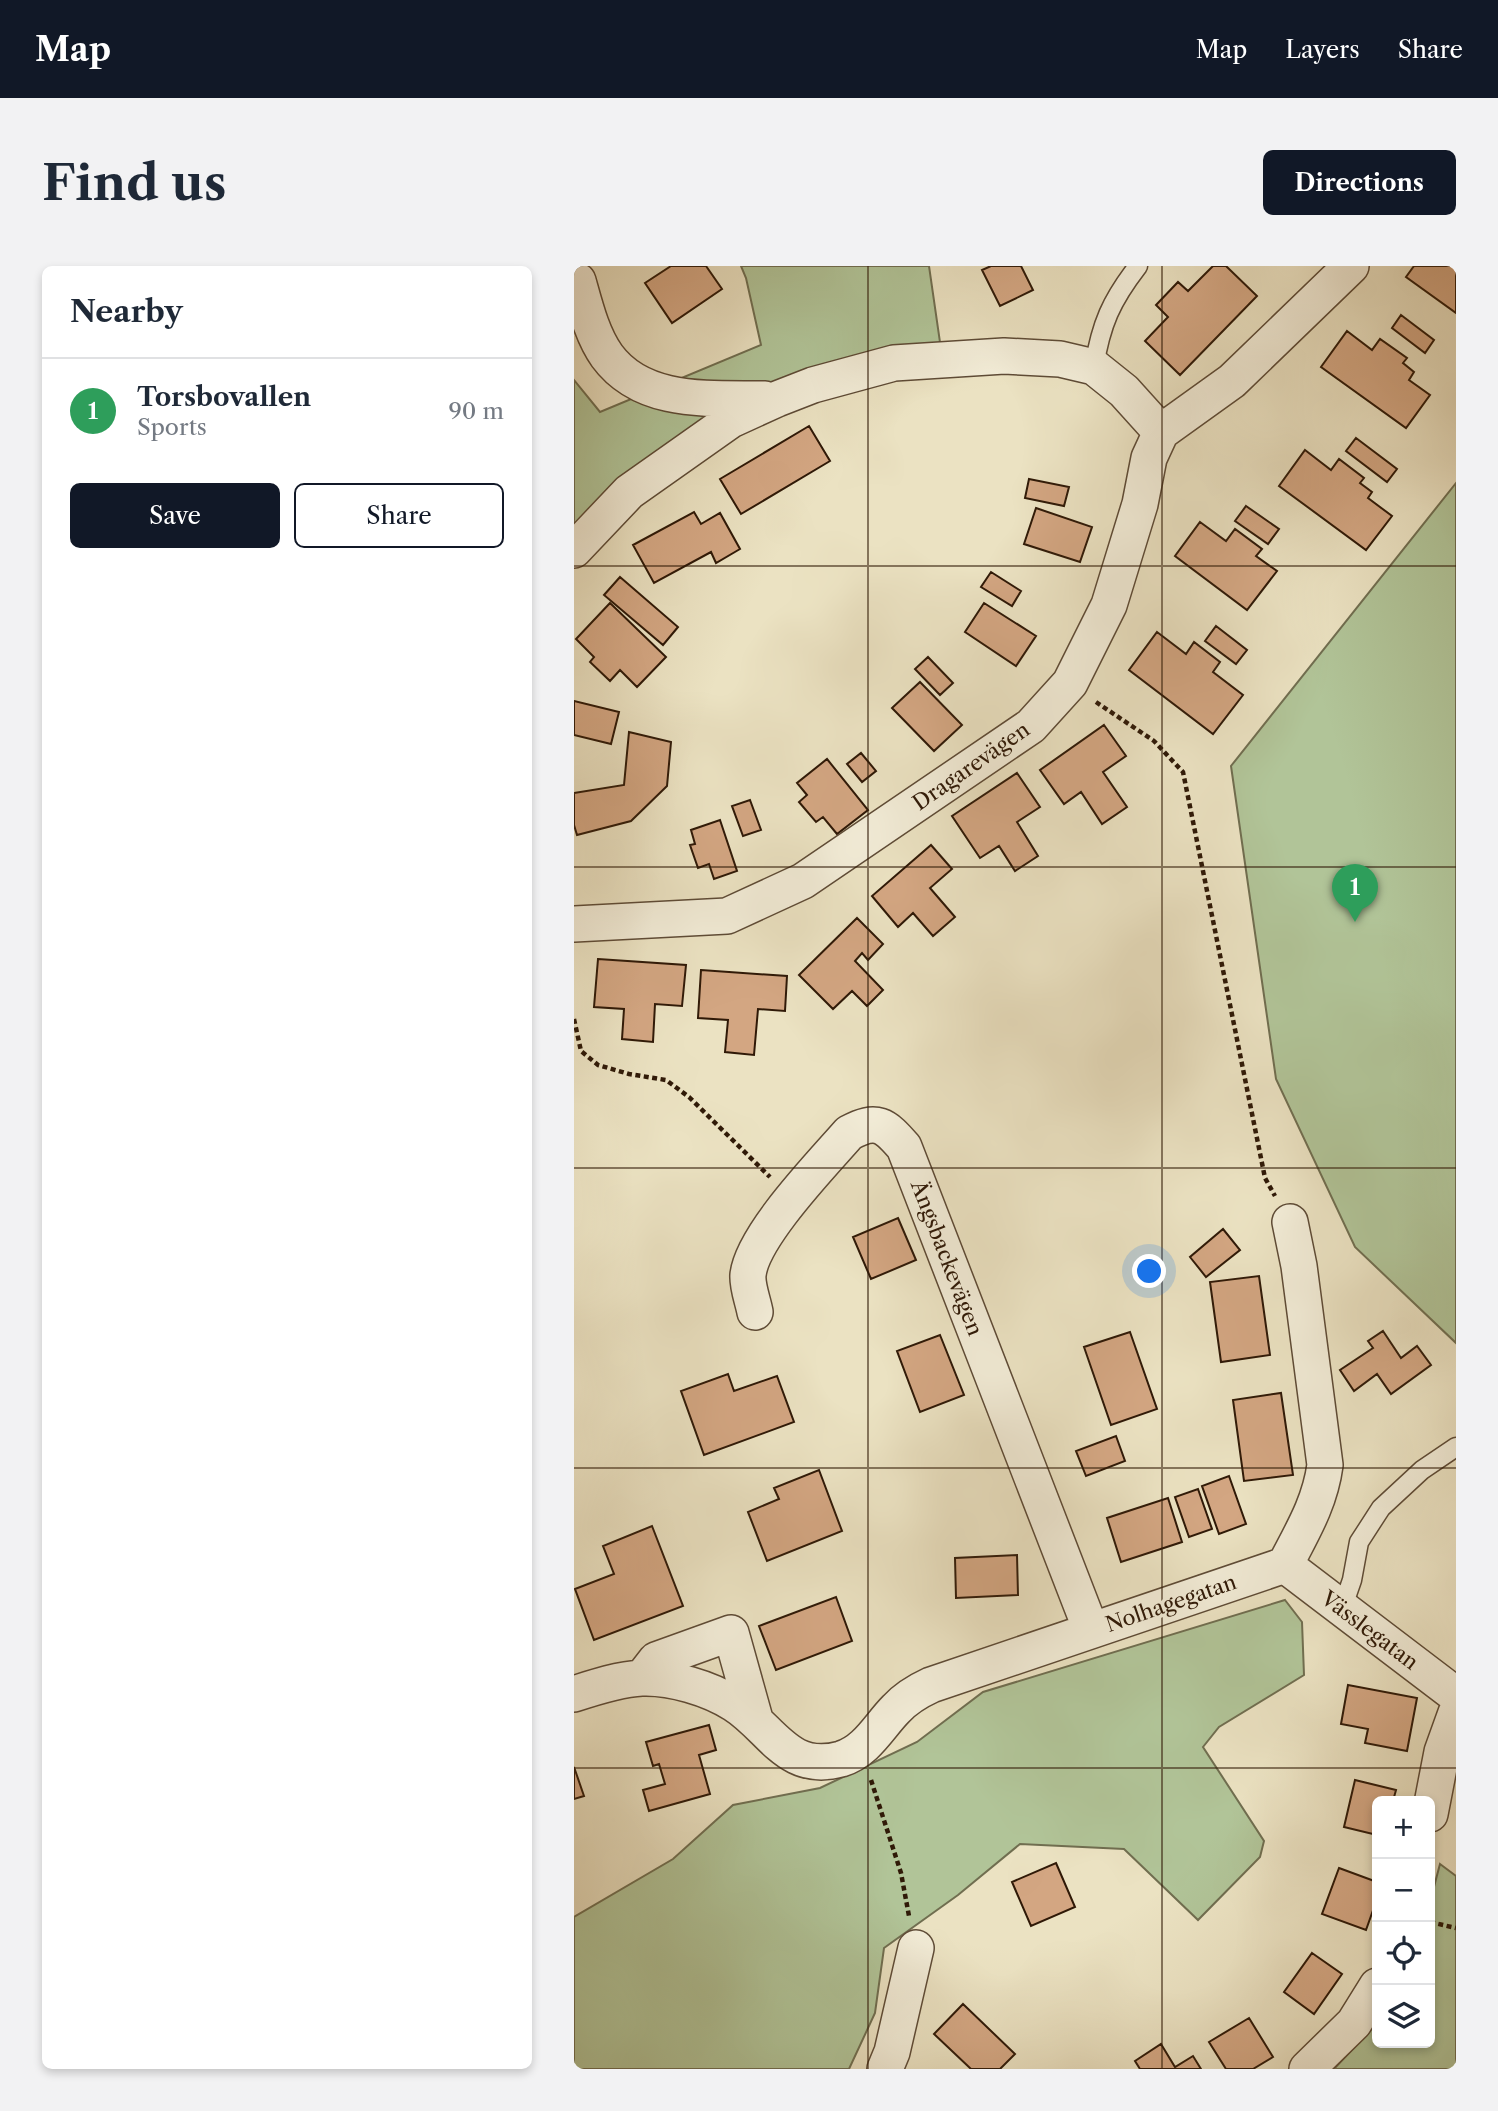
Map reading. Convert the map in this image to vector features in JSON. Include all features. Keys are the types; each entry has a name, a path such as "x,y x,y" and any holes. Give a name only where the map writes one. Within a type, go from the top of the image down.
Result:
{"street":[{"path":"574,550 629,492 731,420 813,385 894,363 1004,356 1060,359 1094,367 1125,391 1161,432 1232,381 1350,266"},
{"path":"578,281 588,317 606,354 626,377 669,395 777,399"},
{"name":"Dragarevägen","path":"574,924 727,916 803,881 1031,726 1070,682 1109,605 1140,504 1149,458 1161,432"},
{"name":"Ängsbackevägen","path":"755,1312 748,1277 751,1262 764,1236 849,1133 861,1126 873,1125 889,1129 904,1147 1091,1630"},
{"path":"1285,1565 1315,1508 1322,1488 1325,1465 1299,1266 1290,1222"},
{"name":"Nolhagegatan","path":"574,1694 642,1678 682,1683 733,1703 755,1719 779,1746 795,1757 817,1762 842,1758 861,1748 912,1694 931,1685 1285,1565"},
{"name":"Vässlegatan","path":"1285,1565 1456,1695"},
{"name":"Nolhagegatan","path":"642,1678 656,1660 731,1633 755,1719"},
{"path":"1433,1796 1442,1752 1456,1713"},
{"path":"885,2069 892,2052 915,1948"},
{"path":"1307,2069 1354,2023 1372,1994"}],"lane":[{"path":"1094,367 1099,336 1110,306 1138,266"},
{"path":"1342,1609 1352,1580 1359,1542 1381,1508 1422,1471 1456,1447"}],"path":[{"path":"1070,682 1154,741 1183,772 1265,1178 1290,1222"},
{"path":"574,1019 581,1051 598,1065 629,1074 666,1080 689,1097 739,1149 794,1199"},
{"path":"861,1748 901,1874 915,1948"},
{"path":"1435,1923 1456,1928"}],"green space":[{"path":"741,266 929,266 942,356 856,361 574,532 574,380 600,412 761,345"},
{"path":"1456,483 1456,1343 1355,1247 1276,1079 1231,766"},
{"path":"1285,1600 1302,1622 1304,1675 1219,1727 1203,1747 1264,1841 1260,1857 1198,1920 1124,1849 1020,1844 958,1895 884,1948 875,2013 849,2069 574,2069 574,1917 673,1859 733,1805 820,1788 917,1742 983,1692"},
{"path":"1440,1864 1456,1876 1456,2069 1334,2069 1372,2028 1372,2048 1435,2048 1435,1883"}],"building":[{"path":"671,266 706,266 722,289 672,323 645,283"},
{"path":"991,266 1021,266 1033,290 1000,306 982,270"},
{"path":"1213,266 1226,266 1257,296 1180,375 1145,341 1168,317 1156,305 1178,282 1188,291"},
{"path":"1414,266 1456,266 1456,313 1406,277"},
{"path":"1401,315 1434,340 1425,353 1392,328"},
{"path":"1347,331 1372,350 1380,339 1407,358 1403,363 1414,372 1409,380 1430,395 1406,428 1321,367"},
{"path":"809,426 830,461 741,514 720,479"},
{"path":"1356,438 1397,469 1387,482 1346,451"},
{"path":"1305,450 1331,470 1339,459 1364,478 1360,483 1372,492 1368,498 1392,516 1366,550 1279,486"},
{"path":"1029,479 1069,487 1064,506 1025,498"},
{"path":"1246,506 1279,529 1268,544 1235,521"},
{"path":"1036,508 1092,527 1080,562 1024,544"},
{"path":"694,512 701,524 720,513 740,549 716,563 711,552 654,583 633,545"},
{"path":"1200,522 1226,541 1235,529 1262,549 1256,556 1277,571 1247,610 1175,556"},
{"path":"991,572 1021,591 1012,606 981,587"},
{"path":"620,577 678,627 663,645 604,595"},
{"path":"610,603 666,657 637,687 620,670 610,681 590,662 594,657 576,639"},
{"path":"984,603 1036,636 1016,666 965,632"},
{"path":"1216,626 1247,650 1236,664 1205,641"},
{"path":"1157,632 1186,654 1194,642 1220,662 1213,672 1243,695 1213,734 1129,670"},
{"path":"928,657 953,683 940,695 915,669"},
{"path":"920,682 962,725 934,751 892,708"},
{"path":"574,701 619,712 611,744 574,735"},
{"path":"1104,725 1126,756 1103,772 1127,807 1102,824 1081,792 1064,804 1040,770"},
{"path":"629,732 671,742 667,786 631,821 577,835 574,825 574,793 624,785"},
{"path":"861,753 876,771 862,782 847,764"},
{"path":"827,759 868,810 837,834 823,817 816,822 799,802 807,795 797,783"},
{"path":"1017,773 1040,807 1017,822 1038,856 1015,871 999,846 980,858 952,816"},
{"path":"750,800 761,830 743,836 732,806"},
{"path":"720,820 737,871 714,879 709,864 698,868 690,845 695,844 691,830"},
{"path":"931,845 952,869 930,888 955,917 933,936 913,913 898,927 872,896"},
{"path":"857,918 883,944 868,960 862,953 855,961 883,990 867,1006 852,991 833,1009 799,975"},
{"path":"598,959 686,965 682,1006 655,1004 653,1042 622,1039 624,1009 594,1007"},
{"path":"701,970 787,976 785,1011 758,1009 754,1055 725,1052 728,1020 698,1018"},
{"path":"898,1218 916,1260 871,1279 853,1237"},
{"path":"1223,1229 1240,1250 1206,1277 1190,1257"},
{"path":"1259,1276 1270,1355 1221,1362 1210,1282"},
{"path":"1383,1331 1401,1358 1417,1346 1431,1365 1391,1394 1377,1374 1354,1391 1340,1370 1373,1348 1368,1341"},
{"path":"1130,1332 1157,1409 1111,1425 1084,1347"},
{"path":"940,1335 964,1395 920,1412 897,1351"},
{"path":"728,1374 734,1391 777,1376 794,1422 704,1455 681,1391"},
{"path":"1281,1393 1293,1475 1244,1481 1233,1400"},
{"path":"1116,1436 1125,1461 1086,1476 1076,1451"},
{"path":"819,1470 842,1531 767,1561 748,1512 779,1499 774,1488"},
{"path":"1229,1476 1246,1524 1219,1534 1202,1486"},
{"path":"1198,1489 1212,1529 1189,1537 1175,1497"},
{"path":"1168,1498 1182,1542 1121,1562 1107,1518"},
{"path":"652,1526 683,1606 594,1640 575,1589 614,1574 603,1546"},
{"path":"1017,1555 1018,1595 956,1598 955,1558"},
{"path":"836,1597 852,1641 776,1670 759,1626"},
{"path":"1348,1685 1417,1698 1407,1751 1365,1743 1368,1729 1341,1724"},
{"path":"709,1725 716,1750 699,1755 710,1794 649,1811 643,1790 665,1784 659,1764 653,1766 646,1742"},
{"path":"574,1767 584,1796 574,1799"},
{"path":"1355,1780 1396,1790 1394,1796 1372,1796 1372,1834 1344,1827"},
{"path":"1056,1863 1075,1907 1031,1926 1012,1882"},
{"path":"1339,1868 1372,1880 1372,1913 1366,1930 1322,1914"},
{"path":"1312,1953 1342,1974 1314,2014 1284,1992"},
{"path":"963,2004 1015,2054 1000,2069 971,2069 934,2034"},
{"path":"1249,2018 1273,2057 1253,2069 1226,2069 1209,2042"},
{"path":"1161,2044 1175,2067 1193,2056 1201,2069 1140,2069 1135,2061"}],"place":[{"name":"Torsbovallen","path":"1355,922"}]}
